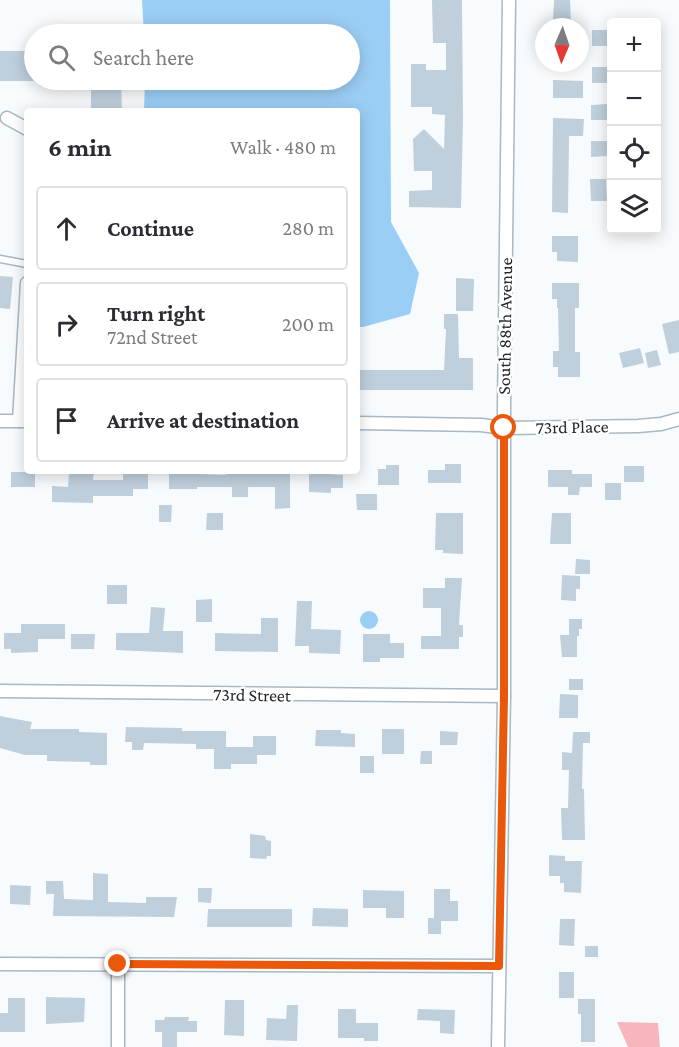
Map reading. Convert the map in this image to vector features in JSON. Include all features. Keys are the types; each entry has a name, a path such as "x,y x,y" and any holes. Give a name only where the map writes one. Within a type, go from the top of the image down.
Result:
{"street":[{"name":"South 88th Avenue","path":"498,1047 504,696 504,428 509,0"},
{"path":"7,118 24,127"},
{"path":"0,421 23,421 24,386"},
{"name":"73rd Place","path":"360,423 481,425 504,428 638,426 661,424 679,418"},
{"name":"73rd Street","path":"0,691 504,696"},
{"path":"0,964 499,966"},
{"path":"118,964 118,1047"}],"lane":[{"path":"0,259 24,262"}],"shaded area":[{"path":"617,1022 658,1023 660,1047 628,1047"}],"water":[{"path":"142,0 390,0 391,222 419,273 410,314 360,327 360,108 144,108 145,90 360,90 360,24 143,24"},
{"path":"369,611 375,614 378,620 375,626 369,629 363,626 360,620 363,614"}],"building":[{"path":"432,0 462,0 461,208 409,207 409,191 432,190 432,171 414,171 413,139 424,129 444,149 445,115 432,114 432,107 411,107 411,64 426,64 426,70 446,70 446,43 433,43"},
{"path":"554,0 570,0 571,18 553,18"},
{"path":"592,30 607,30 607,46 592,46"},
{"path":"0,51 24,51 24,81 0,81"},
{"path":"592,67 607,67 607,83 592,83"},
{"path":"553,80 583,81 583,98 553,98"},
{"path":"91,90 121,90 122,108 91,108"},
{"path":"607,104 607,120 591,120 591,105"},
{"path":"553,118 584,119 583,136 569,136 568,213 552,212"},
{"path":"591,141 607,141 607,156 591,157"},
{"path":"590,179 606,179 607,201 591,201"},
{"path":"552,236 578,236 578,262 557,261 557,252 552,252"},
{"path":"0,276 13,277 10,309 0,308"},
{"path":"456,278 474,279 473,311 456,311"},
{"path":"552,283 579,283 579,308 575,308 575,352 580,352 580,377 558,377 558,367 553,367 553,351 559,351 558,308 557,299 552,299"},
{"path":"444,314 458,314 459,358 473,358 473,390 360,390 360,370 444,370 446,329 444,329"},
{"path":"679,320 679,352 669,354 662,324"},
{"path":"640,348 644,363 623,368 619,353"},
{"path":"657,350 661,365 648,368 645,353"},
{"path":"445,464 461,464 461,483 428,483 428,470 445,470"},
{"path":"386,465 399,465 399,485 378,485 378,469 386,469"},
{"path":"624,466 644,466 644,482 624,482"},
{"path":"548,470 572,470 572,474 592,474 592,487 580,487 579,495 568,495 568,487 548,487"},
{"path":"11,472 35,474 35,487 11,487"},
{"path":"69,474 94,474 93,480 123,480 123,474 148,474 148,489 133,489 133,496 93,496 93,503 52,502 52,486 68,487"},
{"path":"169,474 290,474 290,508 275,509 275,487 248,487 248,497 232,497 232,487 169,489"},
{"path":"309,474 343,475 343,488 331,488 331,493 309,492"},
{"path":"605,483 621,483 621,500 605,500"},
{"path":"356,494 377,494 377,510 357,510"},
{"path":"159,505 172,505 171,522 159,522"},
{"path":"207,513 223,513 223,530 206,530"},
{"path":"436,513 463,513 463,554 443,553 443,550 435,550"},
{"path":"552,513 571,513 571,544 550,544"},
{"path":"576,559 590,560 590,574 575,574"},
{"path":"562,575 580,576 580,589 576,589 576,601 561,600"},
{"path":"445,578 462,578 459,625 463,625 463,637 459,637 459,649 421,649 421,636 441,636 441,608 423,608 423,588 445,588"},
{"path":"107,585 127,585 127,604 107,604"},
{"path":"212,599 212,622 196,622 196,600"},
{"path":"297,601 312,601 311,629 341,630 340,654 309,653 309,646 295,646"},
{"path":"151,607 165,608 163,631 183,631 183,653 116,650 116,633 149,633"},
{"path":"261,618 278,618 278,652 215,651 215,633 261,634"},
{"path":"569,619 582,619 582,629 579,629 579,636 577,636 577,657 562,657 560,635 569,635"},
{"path":"21,624 65,624 65,639 38,639 38,652 11,653 11,649 4,649 4,633 21,633"},
{"path":"71,634 95,634 94,649 71,649"},
{"path":"363,634 390,634 390,643 404,643 404,658 380,658 380,662 363,662"},
{"path":"569,679 583,679 583,690 569,690"},
{"path":"560,694 578,695 578,718 559,718"},
{"path":"0,716 32,722 30,729 79,729 79,732 107,733 107,765 90,765 90,762 47,761 47,755 25,755 0,748"},
{"path":"126,727 226,731 226,747 253,747 253,736 276,736 276,755 257,755 257,764 231,764 231,769 214,769 214,749 196,749 196,744 144,743 143,750 132,750 132,742 125,742"},
{"path":"382,729 404,729 404,754 382,754"},
{"path":"316,730 341,730 341,733 355,734 355,747 315,746"},
{"path":"440,731 458,732 457,745 440,745"},
{"path":"573,732 590,732 590,743 583,743 582,789 584,789 585,840 562,840 561,808 568,808 569,770 562,770 562,752 572,753"},
{"path":"421,751 432,751 432,764 420,764"},
{"path":"360,756 374,756 374,773 360,773"},
{"path":"250,834 265,836 266,840 271,841 271,856 267,856 266,859 250,858"},
{"path":"549,855 565,856 565,861 582,861 581,893 564,892 564,883 560,883 560,876 549,876"},
{"path":"93,873 108,874 108,902 146,903 146,897 177,897 174,917 53,916 54,894 46,894 46,881 63,881 64,899 93,900"},
{"path":"10,885 31,886 30,905 10,904"},
{"path":"198,888 212,888 211,903 198,902"},
{"path":"434,889 450,889 450,901 458,901 458,921 441,921 441,934 428,934 428,918 434,918"},
{"path":"363,890 404,891 404,918 386,918 386,908 363,908"},
{"path":"313,908 348,909 348,927 312,926"},
{"path":"208,909 292,909 292,927 207,927"},
{"path":"560,919 575,919 574,946 559,945"},
{"path":"585,946 598,946 598,957 585,957"},
{"path":"559,972 574,972 574,998 559,998"},
{"path":"46,997 85,998 84,1022 46,1024"},
{"path":"8,998 25,998 25,1032 0,1032 0,1013 8,1013"},
{"path":"578,999 595,999 595,1042 581,1042 581,1014 578,1014"},
{"path":"225,1000 244,1000 244,1036 224,1035"},
{"path":"287,1005 298,1005 297,1041 266,1040 267,1018 286,1019"},
{"path":"338,1009 356,1009 356,1023 378,1023 378,1041 364,1041 364,1038 338,1038"},
{"path":"418,1009 455,1010 454,1034 440,1033 440,1021 417,1020"},
{"path":"165,1017 189,1017 188,1021 197,1021 197,1032 177,1032 177,1047 162,1047 162,1032 155,1032 155,1020 164,1020"}],"route":[{"path":"118,964 499,966 504,696 504,428"}]}
